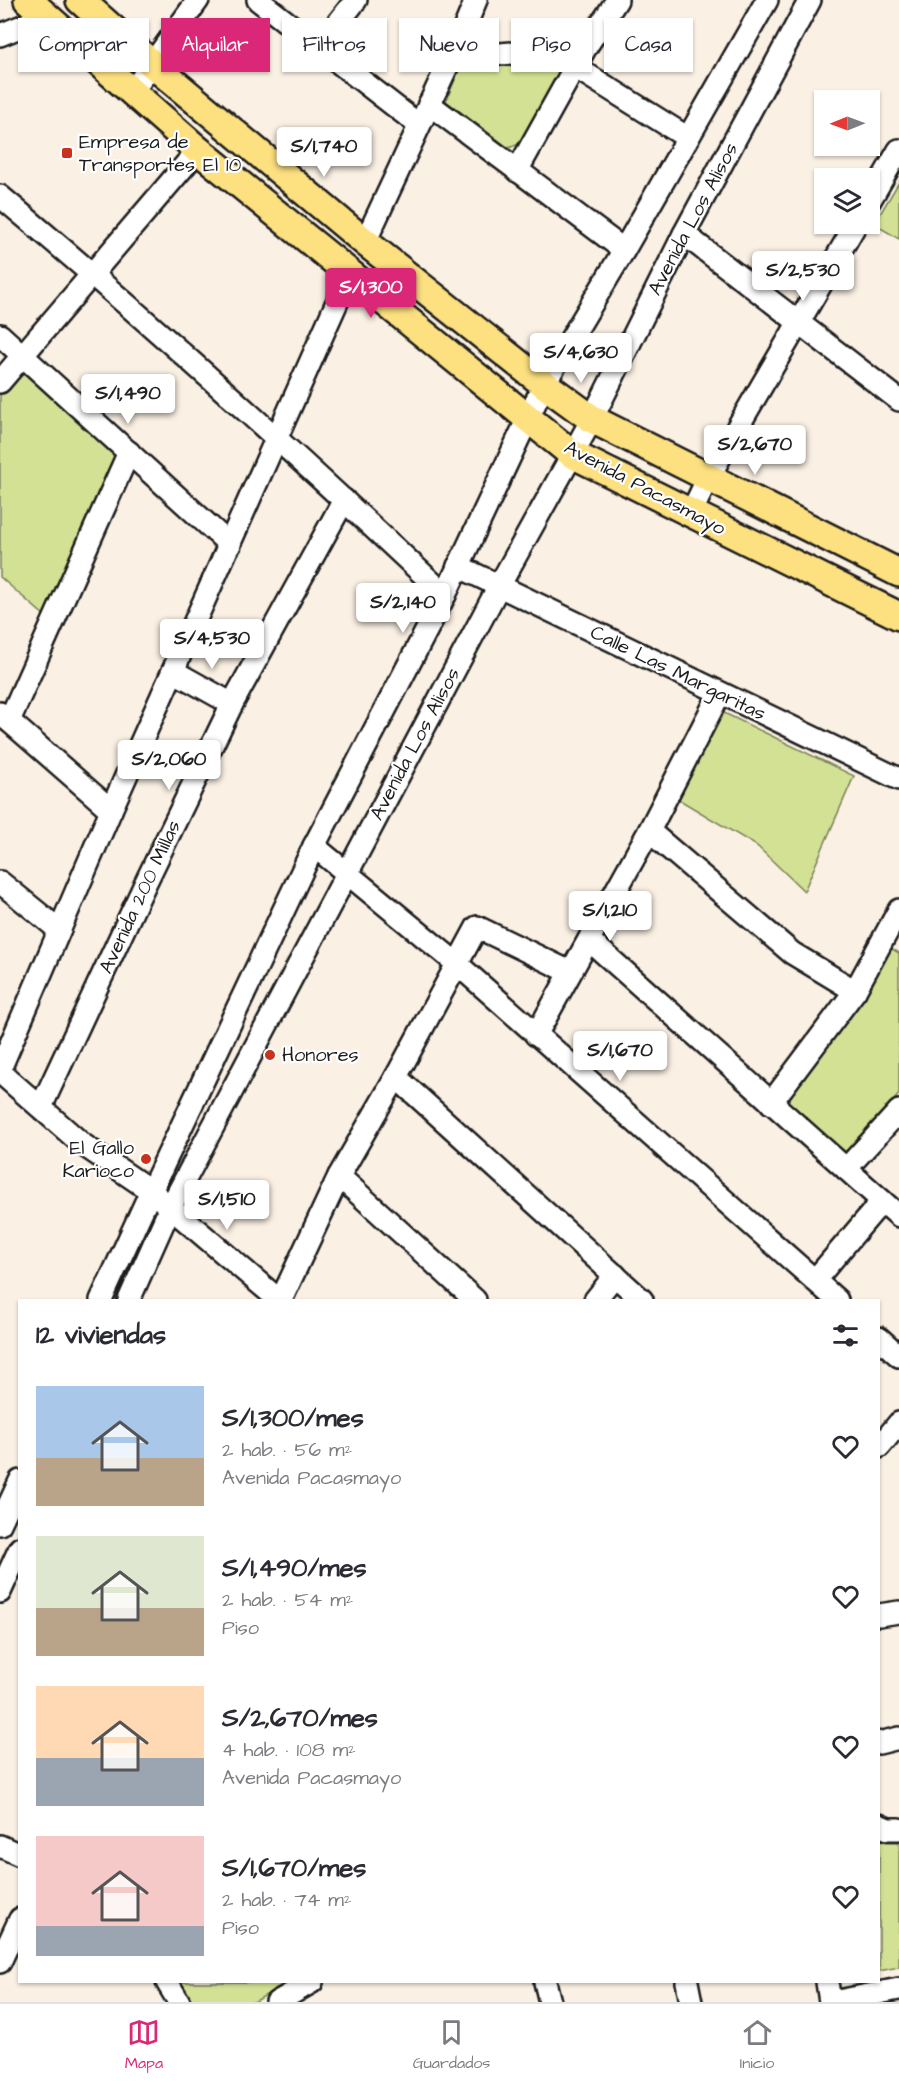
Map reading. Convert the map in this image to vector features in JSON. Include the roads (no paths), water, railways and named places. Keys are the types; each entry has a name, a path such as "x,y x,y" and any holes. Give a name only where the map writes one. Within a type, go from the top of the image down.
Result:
{"main road":[{"name":"Avenida Pacasmayo","path":"80,0 152,64 365,242 591,419 899,573"},
{"name":"Avenida Pacasmayo","path":"38,8 198,150 572,454 899,616"}],"street":[{"path":"132,92 198,0"},
{"path":"258,0 282,18"},
{"path":"342,18 356,0"},
{"path":"468,18 476,0"},
{"path":"592,38 617,0"},
{"path":"101,1299 314,846 445,595 544,384 624,250 767,0"},
{"name":"Avenida Los Alisos","path":"129,1299 170,1208 499,586 591,419 684,234 810,0"},
{"path":"0,35 38,8"},
{"path":"351,72 419,125"},
{"path":"365,242 444,72"},
{"path":"517,171 572,72"},
{"path":"583,72 688,138"},
{"path":"429,104 624,250"},
{"path":"0,382 198,150"},
{"path":"880,183 899,150"},
{"path":"0,196 94,274 344,500 445,595"},
{"path":"684,234 899,400"},
{"path":"691,513 708,478 850,234"},
{"path":"279,1299 151,1191 82,1144 0,1070 111,810 350,273"},
{"path":"0,335 230,544"},
{"path":"111,810 5,717 129,452"},
{"name":"Avenida 200 Millas","path":"41,1107 232,704 344,500"},
{"name":"Calle Las Margaritas","path":"458,566 899,779"},
{"path":"173,670 232,704"},
{"path":"536,1035 649,831 720,693"},
{"path":"649,831 792,954 855,991"},
{"path":"314,846 456,963 836,1299"},
{"path":"0,882 59,930"},
{"path":"771,1103 855,991 899,910"},
{"path":"280,1299 339,1176 396,1077 477,927 570,972"},
{"path":"589,940 899,1215"},
{"path":"396,1077 641,1299"},
{"path":"846,1169 899,1111"},
{"path":"339,1176 474,1299"},
{"path":"815,1280 882,1201"},
{"path":"596,1299 615,1275"},
{"path":"880,1339 899,1356"},
{"path":"880,1446 899,1423"},
{"path":"0,1524 18,1485"},
{"path":"0,1592 18,1552"},
{"path":"880,1615 899,1612"},
{"path":"880,1743 899,1738"},
{"path":"0,1846 18,1854"},
{"path":"0,1962 18,1923"},
{"path":"168,1983 179,2002"},
{"path":"277,2002 310,1983"},
{"path":"545,1983 550,2002"},
{"path":"687,1983 691,2002"},
{"path":"827,1983 832,2002 899,1989"}],"place":[{"name":"Empresa de Transportes El 10","path":"67,153"},
{"name":"Honores","path":"270,1055"},
{"name":"El Gallo Karioco","path":"146,1159"}]}
